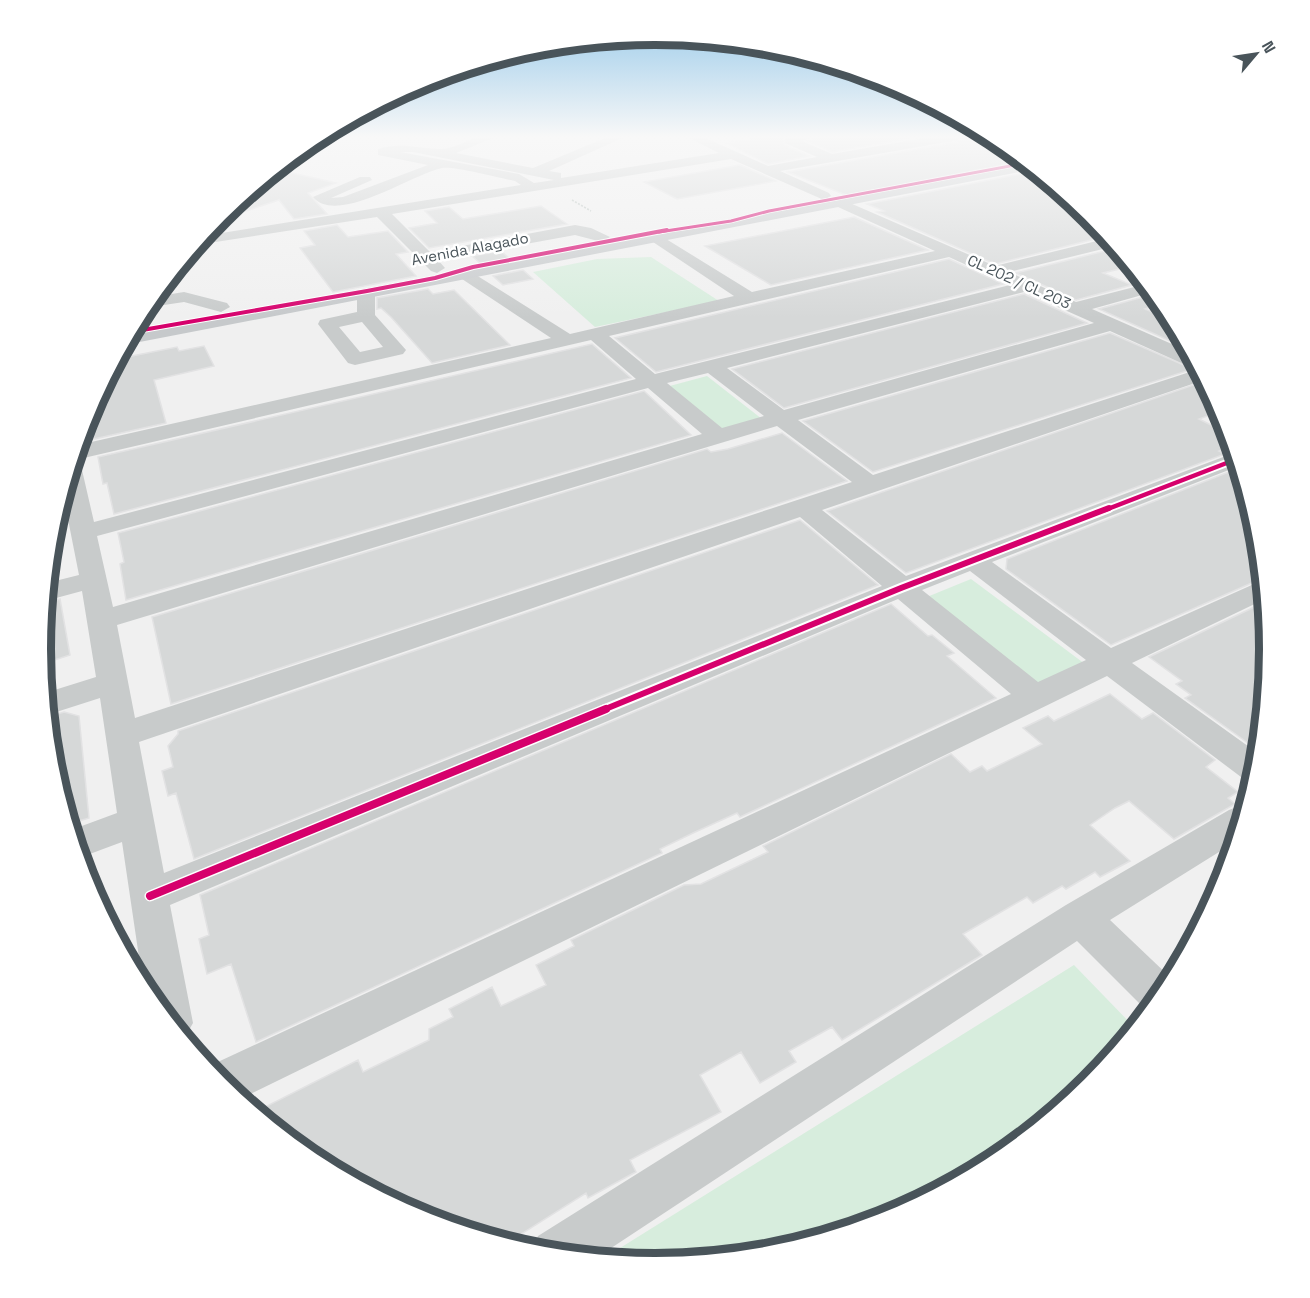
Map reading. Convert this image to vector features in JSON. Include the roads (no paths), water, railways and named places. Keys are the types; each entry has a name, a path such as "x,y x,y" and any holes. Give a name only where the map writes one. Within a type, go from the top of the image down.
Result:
{"main road":[{"name":"Avenida Alagado","path":"141,332 369,287 432,262 602,237 822,197"},
{"name":"Avenida Alagado","path":"227,306 468,275 879,197"},
{"path":"141,333 238,316 243,311 227,306"}],"street":[{"path":"321,197 321,200 329,202 345,201 355,197"},
{"path":"385,216 451,200 480,197"},
{"path":"212,239 385,216 463,209 511,197"},
{"path":"451,200 463,209"},
{"name":"CL 202 / CL 203","path":"843,204 1112,324 1179,349"},
{"path":"385,216 432,262"},
{"path":"658,239 750,299"},
{"path":"995,271 1103,244"},
{"path":"85,451 951,252"},
{"path":"468,275 567,340"},
{"path":"84,532 651,381 1027,286"},
{"path":"366,316 327,324 355,359 396,350 366,316 369,287"},
{"path":"1075,308 1141,290"},
{"path":"162,301 184,297 227,306"},
{"path":"102,620 718,436 1112,324"},
{"path":"596,335 718,436"},
{"path":"376,354 396,380"},
{"path":"711,366 869,484"},
{"path":"122,735 1194,377"},
{"path":"150,896 901,588 1229,462"},
{"path":"72,494 84,532 102,620 135,822 150,896 165,1002"},
{"path":"802,506 1034,696"},
{"path":"973,561 1248,764"},
{"path":"54,590 93,580"},
{"path":"232,1079 1256,591"},
{"path":"53,702 112,683"},
{"path":"82,841 135,822"},
{"path":"568,1247 1080,918 1232,826"},
{"path":"1080,918 1154,990"}]}
